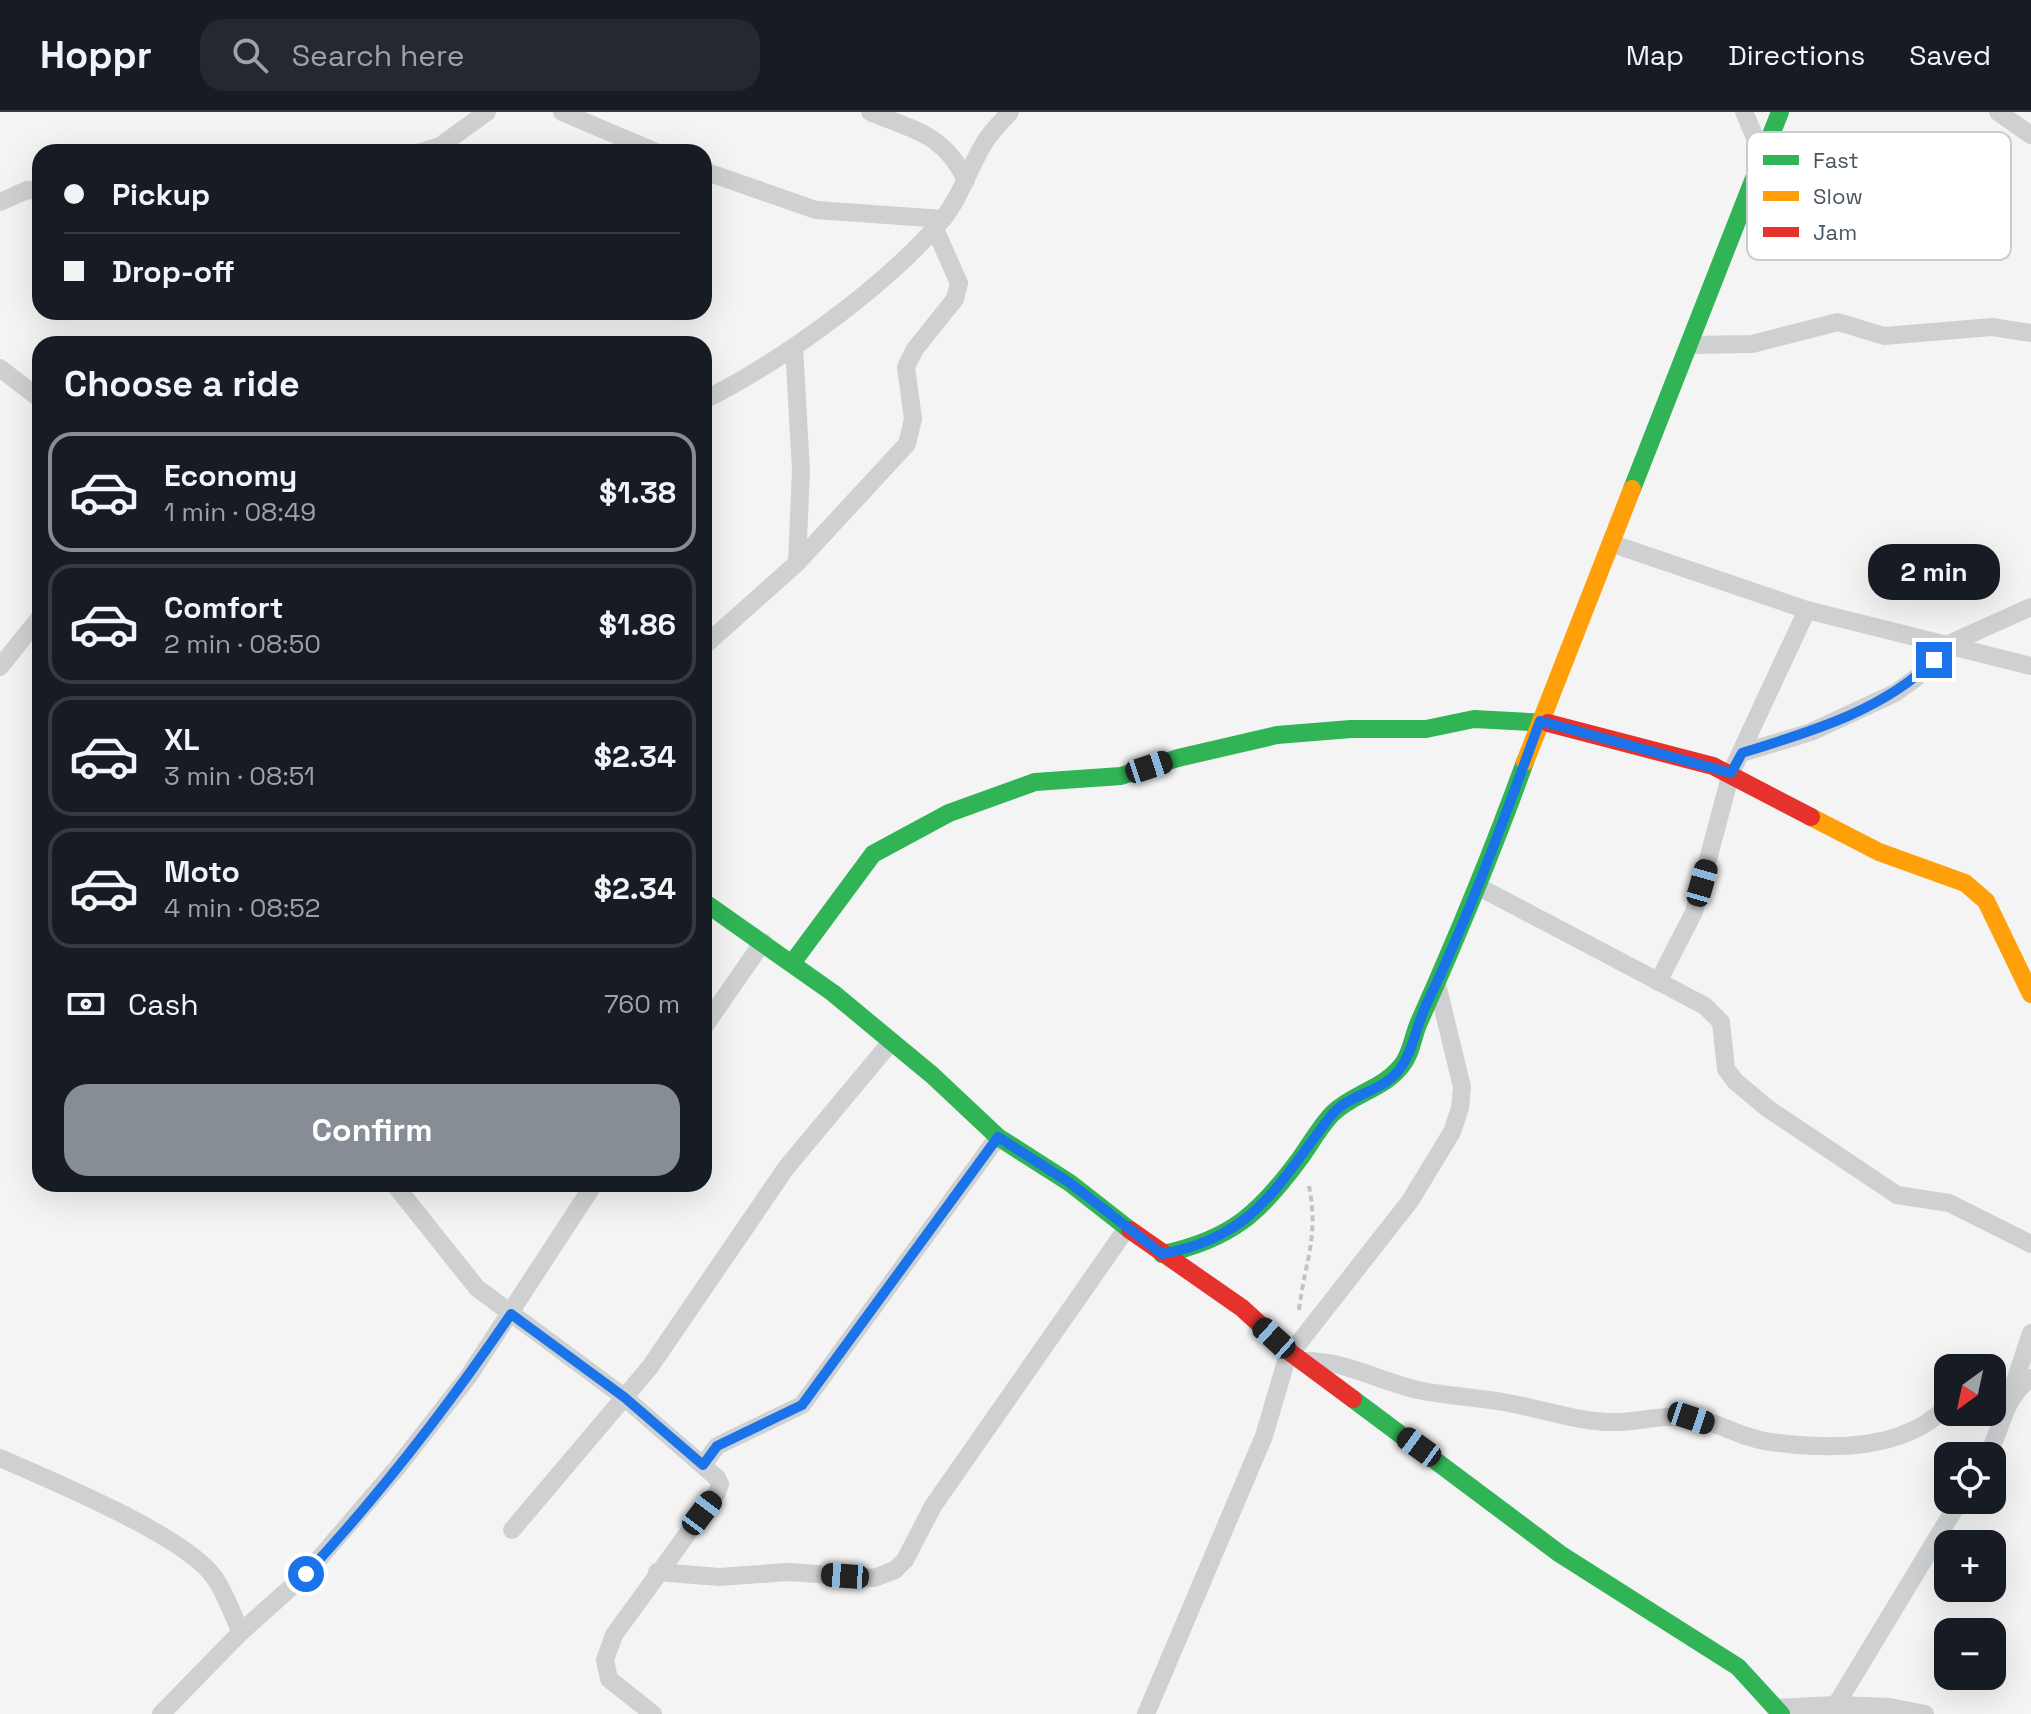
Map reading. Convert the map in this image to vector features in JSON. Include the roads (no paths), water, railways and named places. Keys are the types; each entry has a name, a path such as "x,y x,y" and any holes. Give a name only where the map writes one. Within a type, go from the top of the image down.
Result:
{"street":[{"path":"443,144 487,112"},
{"path":"562,112 637,144"},
{"path":"870,112 892,116 937,140 954,156 966,180"},
{"path":"712,396 744,380 794,347 904,258 938,223 966,180 986,140 1010,112"},
{"path":"1744,112 1753,132"},
{"path":"1772,132 1780,112"},
{"path":"1998,112 2031,135"},
{"path":"712,174 816,210 938,223"},
{"path":"0,202 32,190"},
{"path":"1162,1254 1186,1249 1235,1229 1270,1199 1334,1112 1398,1072 1456,932 1479,887 1540,721 1613,544 1747,197"},
{"path":"712,639 797,563 907,444 913,419 906,367 915,349 955,299 959,283 938,223"},
{"path":"1689,345 1752,344 1838,322 1884,336 1992,327 2031,333"},
{"path":"794,347 801,470 797,563"},
{"path":"0,368 32,393"},
{"path":"1613,544 1807,610 1951,643 2031,666"},
{"path":"1742,753 1811,732 1895,693 1951,643 2031,607"},
{"path":"1658,982 1694,912 1731,773 1807,610"},
{"path":"0,667 32,627"},
{"path":"793,962 873,854 949,813 1035,782 1121,776 1178,758 1277,735 1351,729 1426,729 1474,719 1540,721 1731,773 1879,852 1965,883 1986,901 2031,994"},
{"path":"1479,887 1705,1006 1721,1022 1726,1069 1735,1081 1767,1108 1897,1195 1949,1203 2031,1244"},
{"path":"712,907 793,962 891,1042 998,1137 1070,1183 1162,1254 1242,1308 1560,1554 1738,1667 1778,1711 1836,1705 1890,1707 1925,1714"},
{"path":"712,1015 763,942"},
{"path":"1146,1714 1297,1351 1410,1201 1452,1132 1460,1108 1462,1087 1437,984"},
{"path":"512,1530 650,1367 786,1168 891,1042"},
{"path":"703,1465 717,1446 802,1405 998,1137"},
{"path":"400,1192 477,1288 624,1397 703,1465 720,1484 717,1493 614,1635 604,1669 618,1688 653,1714"},
{"path":"407,1201 412,1192"},
{"path":"161,1714 241,1632 323,1555 468,1377 589,1192"},
{"path":"657,1572 719,1577 788,1572 874,1578 895,1570 905,1560 933,1506 1127,1228"},
{"path":"1993,1442 2018,1388 2031,1333"},
{"path":"1297,1351 1419,1390 1617,1422 1651,1416 1691,1418 1769,1442 1870,1444 1898,1438 1934,1420"},
{"path":"0,1458 107,1507 202,1564 215,1579 241,1632"},
{"path":"1836,1705 1952,1514"}]}
